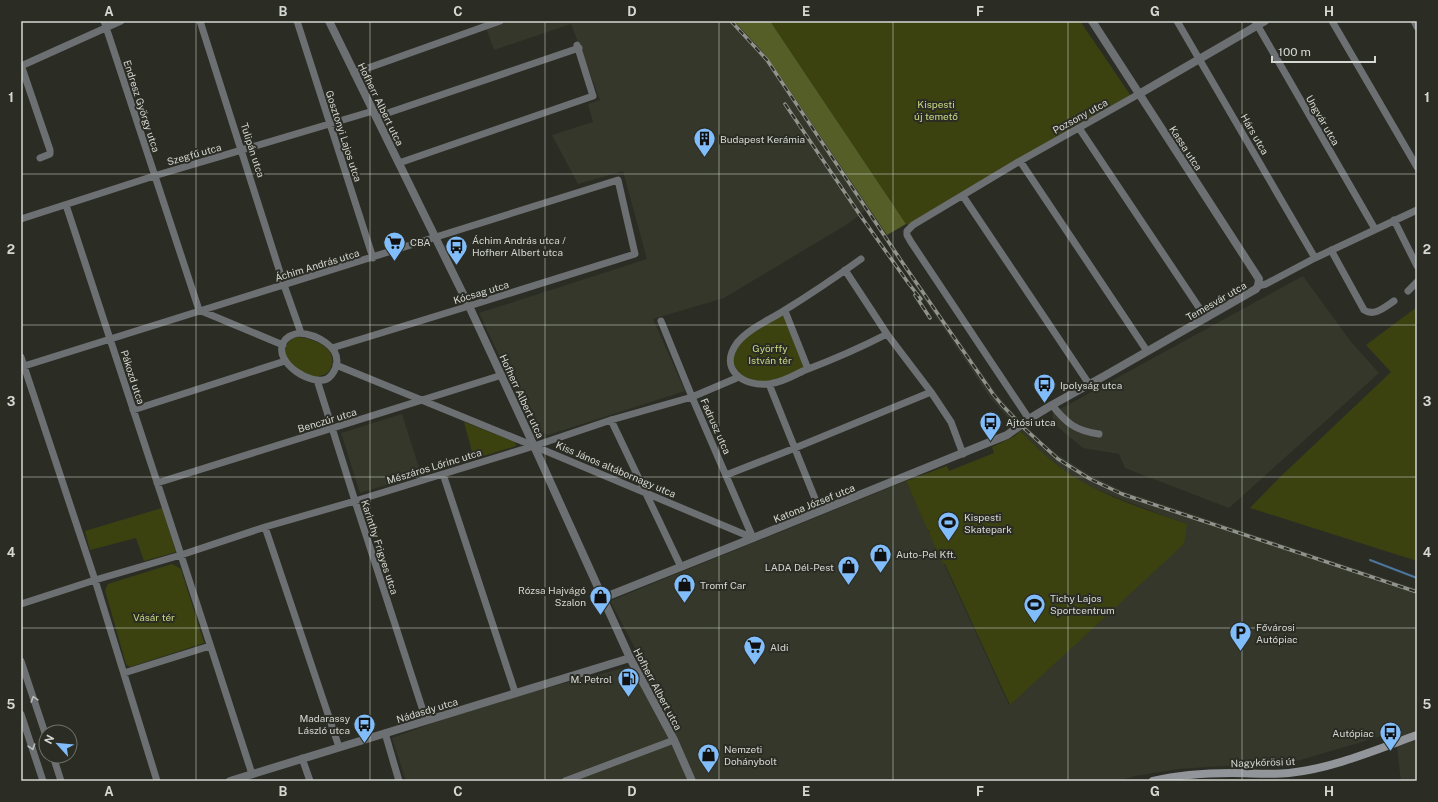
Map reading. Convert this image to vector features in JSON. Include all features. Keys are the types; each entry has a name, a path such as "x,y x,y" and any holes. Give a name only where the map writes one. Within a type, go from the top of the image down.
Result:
{"main road":[{"name":"Nagykőrösi út","path":"1153,781 1205,774 1281,774 1319,768 1350,759 1417,735"}],"street":[{"path":"40,158 47,156 51,152 21,65 105,24 121,21"},
{"name":"Tulipán utca","path":"200,21 243,150 284,285"},
{"name":"Gosztonyi Lajos utca","path":"297,21 373,258"},
{"name":"Hofherr Albert utca","path":"329,21 502,375 630,658 674,740 692,781"},
{"path":"354,73 500,21"},
{"name":"Kassa utca","path":"1092,21 1259,279 1258,286"},
{"name":"Hárs utca","path":"1178,21 1315,258"},
{"path":"1332,21 1417,167"},
{"path":"1414,21 1417,27"},
{"name":"Pozsony utca","path":"1029,419 911,242 907,232 913,225 1020,161 1200,59 1259,22"},
{"name":"Ungvár utca","path":"1259,22 1375,229"},
{"name":"Endresz György utca","path":"105,24 199,310"},
{"name":"Szegfű utca","path":"21,219 154,176 330,124 375,114 578,47 594,96 399,163"},
{"path":"1080,128 1206,318"},
{"path":"1020,161 1147,351"},
{"name":"Áchim András utca","path":"22,366 199,310 373,258 618,180 635,254"},
{"path":"963,196 1089,384"},
{"name":"Pákozd utca","path":"66,205 181,555"},
{"name":"Temesvár utca","path":"1029,419 1253,291 1258,286 1266,284 1331,250 1417,210"},
{"path":"1394,220 1417,266"},
{"path":"1331,250 1360,304 1366,312 1377,312 1394,301"},
{"name":"Kócsag utca","path":"332,348 635,254"},
{"path":"861,260 785,311 744,335 737,343 730,357 730,364 733,370 740,377 754,383 769,384 808,369 887,334"},
{"path":"845,270 887,334 931,392 951,422 963,454"},
{"path":"1408,291 1417,282"},
{"path":"284,285 301,334"},
{"path":"199,310 283,345"},
{"path":"785,311 808,369"},
{"name":"Fadrusz utca","path":"661,321 753,538"},
{"path":"301,334 318,338 332,348 336,355 336,365 332,375 329,378 325,380 317,380 297,372 287,365 281,352 283,345 287,338 291,335 301,334"},
{"path":"21,357 22,366 95,580 157,781"},
{"path":"133,410 285,361"},
{"name":"Kiss János altábornagy utca","path":"336,365 646,492 753,538"},
{"name":"Benczúr utca","path":"157,483 502,375"},
{"name":"Mészáros Lőrinc utca","path":"181,555 265,527 355,501 692,396 740,377"},
{"name":"Karinthy Frigyes utca","path":"317,380 426,720"},
{"path":"769,384 820,511"},
{"path":"726,475 931,392"},
{"path":"1052,405 1063,419 1085,432 1098,434"},
{"name":"Katona József utca","path":"603,598 963,454 1007,435 1029,419"},
{"path":"611,420 681,567"},
{"path":"443,474 515,692"},
{"path":"265,527 339,747"},
{"path":"21,604 95,580 181,555 252,774"},
{"path":"124,673 210,646"},
{"name":"Nádasdy utca","path":"230,781 515,692 630,658"},
{"path":"21,661 42,724"},
{"path":"21,714 43,781"},
{"path":"385,733 399,781"},
{"path":"565,781 674,740"},
{"path":"302,758 310,781"},
{"path":"56,764 61,781"}],"shaded area":[{"path":"734,21 761,50 782,79 904,261 996,393 1014,414 1045,444 1060,456 1090,475 1123,491 1417,589 1417,781 1401,781 1395,732 1297,761 1178,769 1135,776 1117,781 406,781 392,738 485,704 643,663 610,601 906,481 1009,705 1186,524 1089,486 1063,470 1046,457 991,399 865,211 846,225 724,298 653,319 685,391 548,435 534,429 479,313 647,259 623,171 578,184 552,135 593,122 588,104 600,100 571,24 494,50 484,22"},
{"path":"1303,276 1352,343 1379,373 1229,508 1125,468 1119,454 1083,448 1053,423 1053,413"},
{"path":"402,414 421,474 360,493 341,433"}],"green space":[{"path":"734,21 770,21 906,224 887,235 782,79 761,50"},
{"name":"Kispesti új temető","path":"770,21 1080,21 1131,96 913,227 906,224"},
{"path":"1417,307 1417,561 1250,508 1277,480 1391,372 1366,345"},
{"name":"Györffy István tér","path":"785,311 808,369 776,382 746,381 731,367 737,343"},
{"path":"297,337 310,339 328,349 332,360 331,368 327,373 324,375 312,376 290,364 287,360 285,352 287,344"},
{"path":"464,422 515,442 516,446 474,459"},
{"name":"Tichy Lajos Sportcentrum","path":"1020,431 1052,461 1092,487 1123,501 1187,524 1184,544 1010,705 945,564 943,564 906,481 947,466 949,471 994,453 992,447 1015,436"},
{"path":"162,508 176,552 144,561 136,538 90,550 85,531"},
{"name":"Vásár tér","path":"172,564 181,569 204,643 130,667 126,664 105,590 108,584"}],"waterway":[{"path":"1370,560 1417,578"}],"railway":[{"path":"731,21 767,60 902,262 993,394 1025,429 1058,459 1090,479 1122,494 1417,592"},
{"path":"785,104 860,215 921,299"},
{"path":"915,295 930,318"}],"place":[{"name":"Budapest Kerámia","path":"704,158"},
{"name":"CBA","path":"394,262"},
{"name":"Áchim András utca / Hofherr Albert utca","path":"457,266"},
{"name":"Ipolyság utca","path":"1044,404"},
{"name":"Ajtósi utca","path":"990,442"},
{"name":"Kispesti Skatepark","path":"949,542"},
{"name":"Auto-Pel Kft.","path":"880,574"},
{"name":"LADA Dél-Pest","path":"849,586"},
{"name":"Tromf Car","path":"685,604"},
{"name":"Rózsa Hajvágó Szalon","path":"601,616"},
{"name":"Tichy Lajos Sportcentrum","path":"1035,624"},
{"name":"Fővárosi Autópiac","path":"1241,652"},
{"name":"Aldi","path":"755,666"},
{"name":"M. Petrol","path":"628,698"},
{"name":"Madarassy László utca","path":"365,744"},
{"name":"Autópiac","path":"1390,752"},
{"name":"Nemzeti Dohánybolt","path":"709,774"}]}
